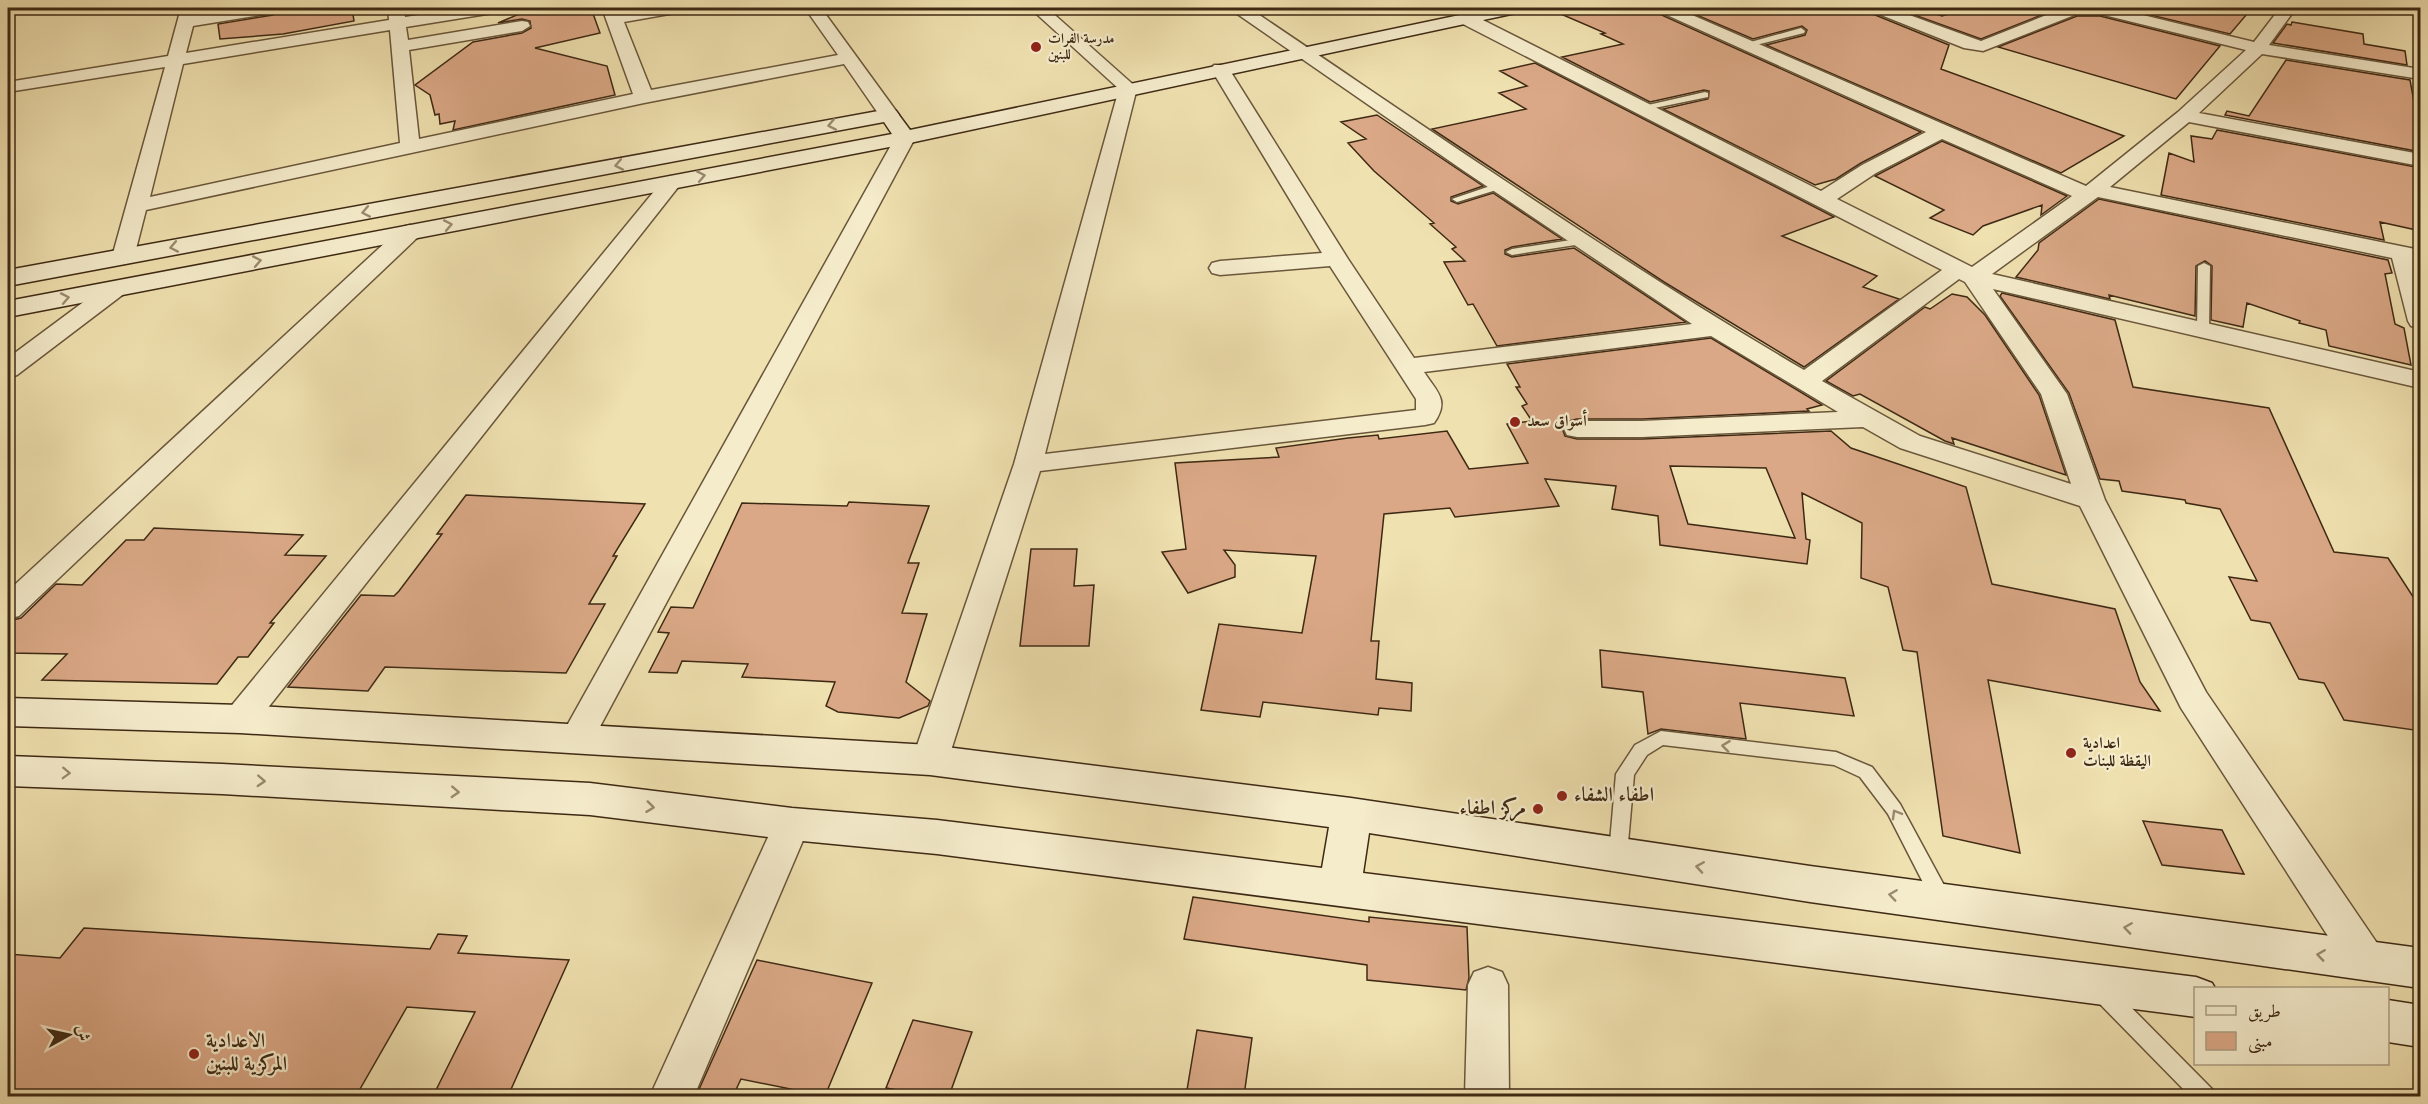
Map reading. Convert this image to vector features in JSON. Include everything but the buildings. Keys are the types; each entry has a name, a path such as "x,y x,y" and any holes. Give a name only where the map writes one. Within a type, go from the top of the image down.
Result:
{"main road":[{"path":"8,309 905,138 1128,88 1516,8"},
{"path":"8,278 889,115 905,138"},
{"path":"8,712 240,719 930,760 1351,814 1944,903 2421,968"},
{"path":"8,771 222,779 590,799 792,824 937,837 2194,997"},
{"path":"1340,888 1351,814"},
{"path":"2389,1022 2421,1026"}],"street":[{"path":"123,257 187,15 273,8"},
{"path":"8,87 175,60 397,15 493,8"},
{"path":"644,97 612,13 675,8"},
{"path":"813,8 889,115"},
{"path":"930,760 1028,464 1128,88 1038,8"},
{"path":"1239,8 1499,186 1715,328 1868,419 1910,442 2091,500"},
{"path":"1664,8 1942,131 2091,193 2412,256 2421,321"},
{"path":"1877,8 1976,45 1988,45 2074,9 2090,8 2258,48 2421,74"},
{"path":"1805,381 1966,273 2091,193 2185,116 2258,48 2288,8"},
{"path":"397,15 410,149"},
{"path":"1467,19 1966,273 2421,380"},
{"path":"400,46 522,26"},
{"path":"136,206 644,97 849,58"},
{"path":"1028,464 1425,417 1430,408 1430,399 1337,259 1220,69"},
{"path":"2185,116 2421,160"},
{"path":"1821,200 1869,169 1942,131"},
{"path":"576,740 905,138"},
{"path":"240,719 672,182"},
{"path":"8,608 410,232"},
{"path":"1220,268 1337,259"},
{"path":"1966,273 2054,394 2091,500 2193,699 2367,962"},
{"path":"8,370 117,288"},
{"path":"1409,366 1715,328"},
{"path":"1577,429 1642,429 1868,419"},
{"path":"672,1096 792,824"},
{"path":"1487,1096 1488,986"}],"lane":[{"path":"1744,45 1801,31"},
{"path":"1640,108 1705,95"},
{"path":"1456,199 1499,186"},
{"path":"1512,252 1584,241"},
{"path":"2203,330 2204,266"},
{"path":"1617,854 1625,774 1641,750 1661,738 1836,759 1866,772 1894,809 1944,903"},
{"path":"2094,984 2204,1096"}],"place":[{"name":"مدرسة الفرات للبنين","path":"1036,47"},
{"name":"أسواق سعد","path":"1515,422"},
{"name":"اعدادية اليقظة للبنات","path":"2071,753"},
{"name":"اطفاء الشفاء","path":"1562,796"},
{"name":"مركز اطفاء","path":"1538,809"},
{"name":"الاعدادية المركزية للبنين","path":"194,1054"}]}
